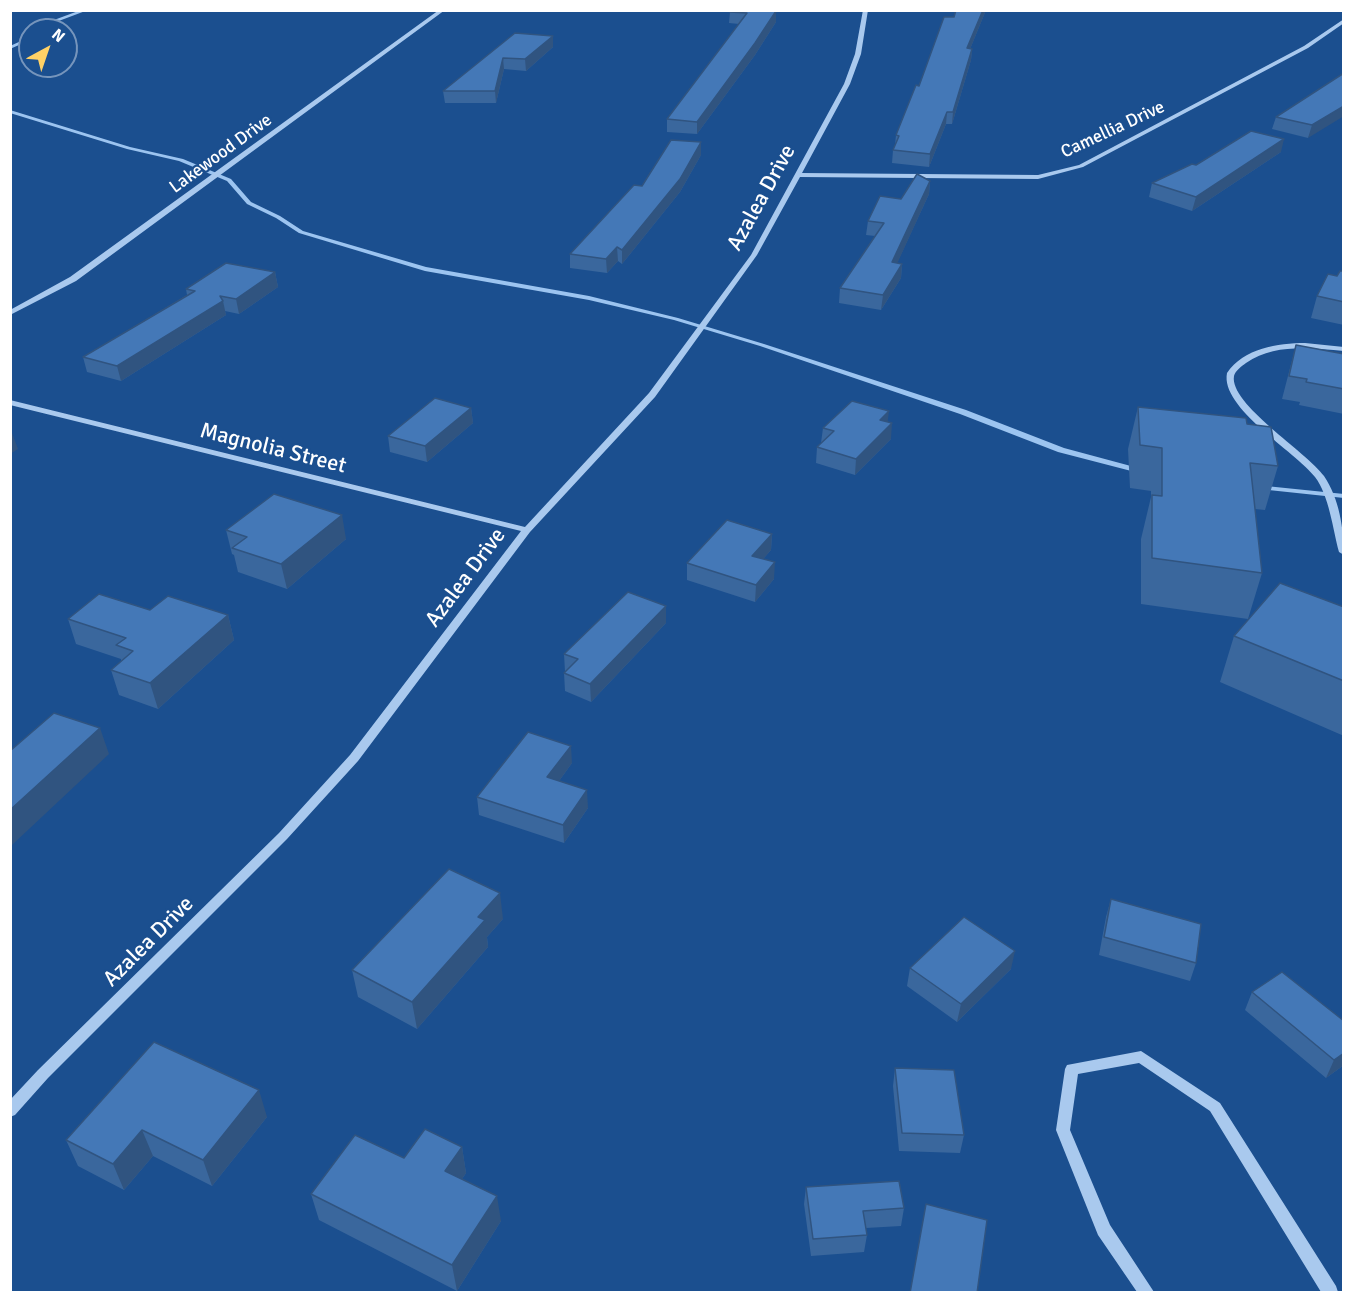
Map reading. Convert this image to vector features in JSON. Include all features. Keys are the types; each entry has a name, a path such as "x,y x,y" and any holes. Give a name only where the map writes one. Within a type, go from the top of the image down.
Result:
{"street":[{"name":"Lakewood Drive","path":"10,313 73,279 92,266 443,10"},
{"name":"Azalea Drive","path":"10,1111 43,1074 283,836 354,758 527,530 652,394 754,255 799,175 847,84 858,54 866,10"},
{"name":"Camellia Drive","path":"799,175 1038,177 1081,166 1306,47 1344,20"},
{"path":"1344,350 1299,345 1275,347 1243,362 1234,369 1229,377 1230,386 1239,401 1264,427 1305,460 1320,478 1344,552"},
{"name":"Magnolia Street","path":"10,402 527,530"},
{"path":"1146,1293 1104,1230 1062,1130 1072,1069 1142,1057 1215,1107 1330,1293"}],"building":[{"path":"731,10 776,11 697,122 667,119 747,13 730,12"},
{"path":"956,10 983,10 967,48 972,49 953,112 947,112 930,154 893,150 899,136 896,135 916,85 919,86 944,17 954,17"},
{"path":"515,33 553,36 525,59 503,58 495,91 443,91"},
{"path":"1344,73 1344,106 1312,125 1276,117"},
{"path":"1251,131 1284,139 1196,197 1152,183 1192,164 1196,165"},
{"path":"671,140 701,142 680,179 622,250 617,247 606,259 570,254 634,185 642,186"},
{"path":"917,174 930,181 892,262 902,264 883,295 840,288 884,223 868,221 880,196 901,199"},
{"path":"226,263 275,272 236,299 220,296 223,301 117,366 83,357 195,291 186,289"},
{"path":"1340,271 1344,271 1344,302 1317,296 1328,274 1337,276"},
{"path":"1296,345 1344,354 1344,389 1306,382 1307,379 1289,376"},
{"path":"435,398 471,408 425,446 388,436"},
{"path":"852,401 889,411 880,420 892,423 856,459 817,447 834,431 823,428"},
{"path":"1138,407 1246,418 1247,424 1271,427 1278,466 1250,463 1262,573 1152,558 1152,495 1162,496 1162,448 1140,445"},
{"path":"274,494 342,515 281,564 232,548 247,537 226,530"},
{"path":"727,520 772,534 752,556 775,562 756,585 687,563"},
{"path":"1280,583 1344,607 1344,681 1234,636"},
{"path":"628,592 666,606 590,684 564,673 578,659 564,654"},
{"path":"99,594 150,610 168,596 228,615 150,683 111,670 133,651 116,645 126,638 68,619"},
{"path":"54,713 100,728 10,810 10,751"},
{"path":"528,732 571,746 547,777 587,790 563,825 477,797"},
{"path":"449,869 500,893 478,917 485,920 412,1002 352,970"},
{"path":"1111,899 1201,924 1196,963 1104,937"},
{"path":"964,917 1015,951 961,1004 910,968"},
{"path":"1282,972 1344,1021 1344,1053 1334,1060 1252,992"},
{"path":"154,1042 259,1090 203,1160 142,1130 113,1164 66,1140"},
{"path":"895,1068 954,1070 964,1135 902,1133"},
{"path":"425,1129 462,1147 445,1171 497,1196 452,1265 311,1194 355,1135 404,1158"},
{"path":"899,1181 904,1208 863,1211 867,1235 813,1239 806,1187"},
{"path":"926,1204 987,1220 977,1293 910,1293"}],"waterway":[{"path":"63,18 86,10"},
{"path":"10,48 18,44"},
{"path":"10,111 129,148 181,160 229,180 249,203 278,217 301,232 425,269 589,298 676,319 963,412 1061,450 1139,471"},
{"path":"1259,487 1344,496"}]}
